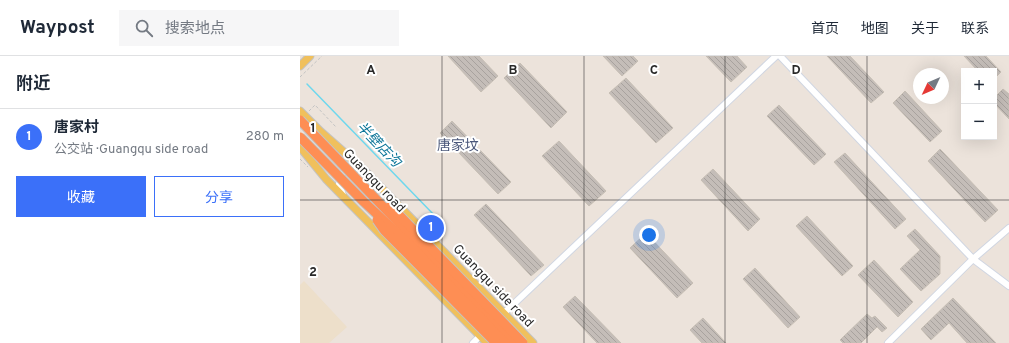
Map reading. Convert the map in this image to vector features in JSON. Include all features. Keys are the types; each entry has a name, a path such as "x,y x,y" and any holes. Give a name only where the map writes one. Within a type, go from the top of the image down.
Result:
{"highway":[{"name":"Guangqu road","path":"300,120 514,343"},
{"name":"Guangqu road","path":"300,137 364,202 410,245 505,343"},
{"path":"365,188 399,215 523,343"},
{"path":"364,202 384,230 496,343"}],"main road":[{"path":"300,66 310,56"},
{"name":"Guangqu side road","path":"300,111 321,132 363,169 533,343"},
{"path":"300,149 326,179 487,343"}],"street":[{"path":"473,343 776,56"},
{"path":"780,56 973,259 1009,286"},
{"path":"300,149 321,132"},
{"path":"344,197 339,184 342,173 352,167 363,169"},
{"path":"888,343 973,259 1009,228"},
{"path":"443,298 464,296 468,289 467,275"}],"path":[{"path":"300,77 322,56"},
{"path":"315,105 336,127"},
{"path":"300,159 308,168"}],"shaded area":[{"path":"304,281 347,327 329,343 300,343 300,285"}],"building":[{"path":"448,56 479,56 498,76 481,92"},
{"path":"603,56 633,56 638,61 622,76"},
{"path":"706,56 737,56 747,67 731,82"},
{"path":"827,56 850,56 884,92 871,103"},
{"path":"964,56 986,56 1001,72 997,76 997,68 975,68"},
{"path":"520,63 567,112 551,128 504,78"},
{"path":"626,78 673,128 656,143 609,93"},
{"path":"1003,89 1009,94 1009,119 997,106 997,95"},
{"path":"905,91 913,100 913,104 917,104 942,131 930,142 893,103"},
{"path":"779,105 826,154 814,165 767,116"},
{"path":"452,121 511,182 498,194 440,133"},
{"path":"559,141 606,191 589,206 542,156"},
{"path":"940,149 998,210 985,222 928,161"},
{"path":"845,153 906,219 895,229 834,162"},
{"path":"713,169 760,219 748,231 701,180"},
{"path":"486,204 544,265 531,276 474,215"},
{"path":"807,216 853,266 842,276 796,226"},
{"path":"915,229 940,256 940,274 921,291 900,269 920,250 907,236"},
{"path":"646,233 693,283 677,298 630,248"},
{"path":"874,260 913,302 898,317 858,275"},
{"path":"755,268 800,317 788,328 743,279"},
{"path":"575,296 621,343 597,343 563,307"},
{"path":"953,298 996,343 967,343 949,323 931,340 921,329"},
{"path":"867,314 872,318 875,316 887,328 882,332 877,327 861,343 843,343 840,340"},
{"path":"703,318 726,343 702,343 690,330"}],"waterway":[{"name":"半壁店沟","path":"307,84 436,217"}],"place":[{"name":"唐家村","path":"431,228"}],"district":[{"name":"唐家坟","path":"458,145"}]}
